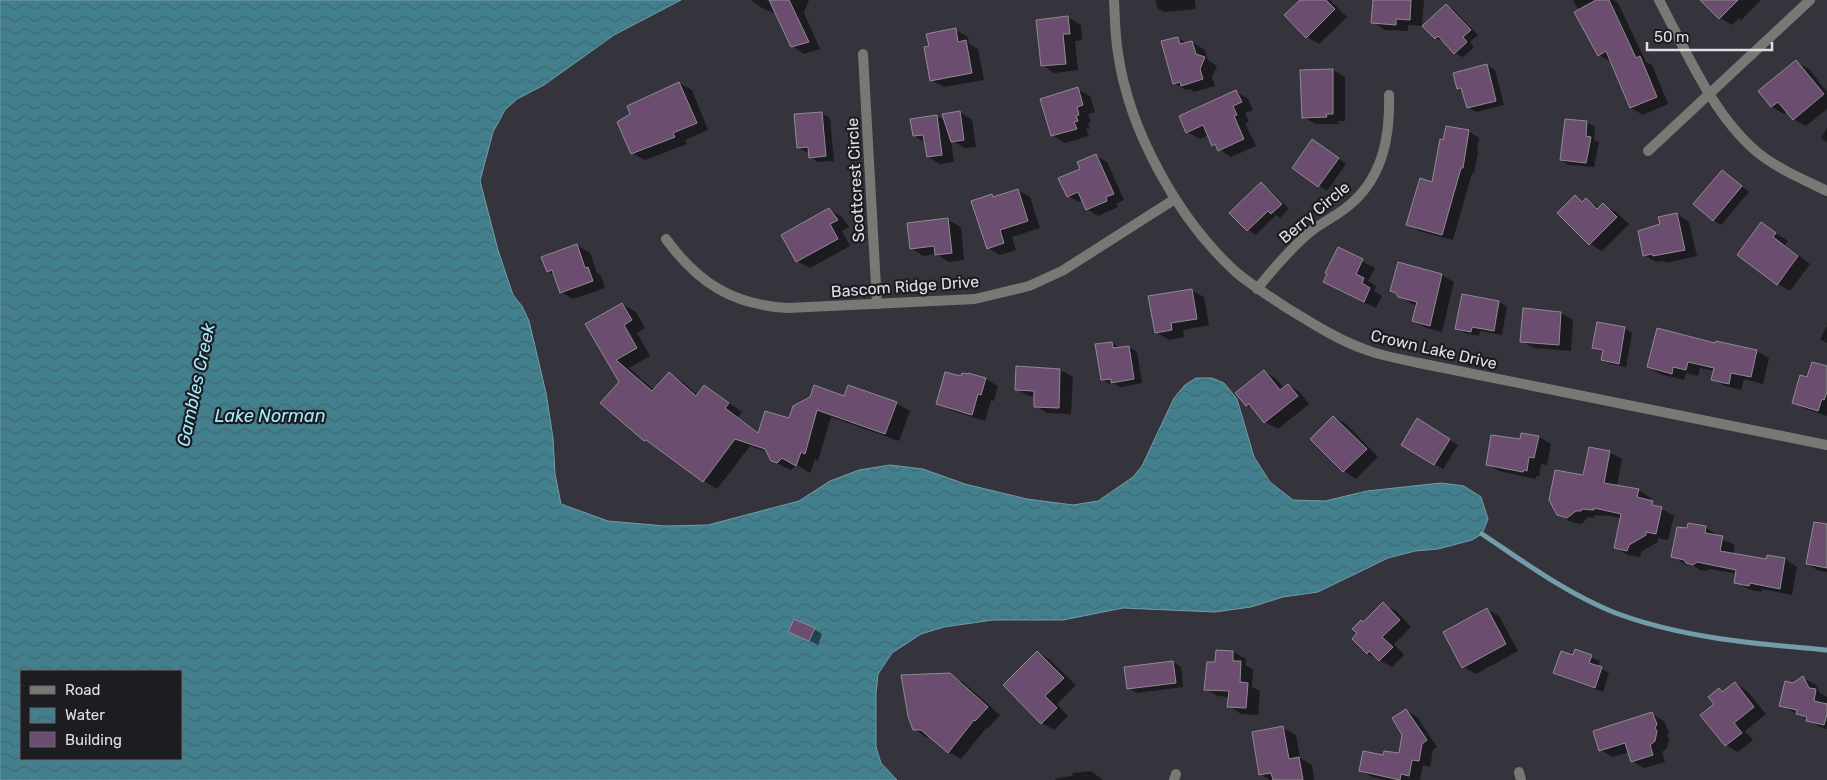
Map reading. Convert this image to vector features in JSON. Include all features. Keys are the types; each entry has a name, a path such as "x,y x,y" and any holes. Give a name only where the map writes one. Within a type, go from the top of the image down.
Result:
{"street":[{"name":"Crown Lake Drive","path":"1114,0 1118,54 1129,101 1149,152 1174,199 1217,253 1238,273 1257,289 1320,329 1365,350 1419,363 1827,445"},
{"path":"1658,0 1709,94 1726,120 1758,153 1827,191"},
{"path":"1648,151 1810,0"},
{"name":"Scottcrest Circle","path":"863,54 877,304"},
{"name":"Berry Circle","path":"1257,289 1292,248 1354,201 1368,184 1380,163 1387,142 1389,95"},
{"name":"Bascom Ridge Drive","path":"666,239 680,258 711,286 731,297 768,307 788,308 975,299 1029,286 1062,271 1174,199"}],"water":[{"name":"Lake Norman","path":"0,0 681,0 614,35 544,85 517,99 505,110 493,132 480,181 498,250 513,295 522,306 529,321 546,393 553,438 555,474 561,504 608,521 665,526 708,525 799,501 830,481 859,470 890,465 923,469 965,484 1027,499 1073,505 1098,501 1133,477 1142,466 1174,398 1185,385 1196,378 1212,378 1224,383 1237,399 1254,457 1270,482 1293,500 1325,501 1367,491 1441,483 1464,486 1481,497 1488,519 1482,534 1472,540 1438,549 1415,551 1388,558 1318,592 1283,597 1251,607 1215,612 1123,608 1063,620 993,620 944,627 921,634 892,653 878,674 876,747 881,763 897,780 0,780"}],"building":[{"path":"769,0 789,0 809,42 791,47"},
{"path":"1300,0 1326,0 1335,9 1306,38 1284,15"},
{"path":"1373,0 1411,0 1410,20 1396,19 1396,25 1371,23"},
{"path":"1596,0 1609,0 1636,58 1640,56 1657,97 1630,108 1606,51 1598,56 1574,12"},
{"path":"1700,0 1738,0 1719,19"},
{"path":"1446,4 1471,30 1463,37 1467,42 1454,54 1438,36 1435,39 1422,26"},
{"path":"1068,16 1070,34 1063,34 1066,64 1041,66 1036,20"},
{"path":"956,28 958,42 966,40 972,73 930,81 924,47 929,46 926,34"},
{"path":"1178,37 1180,44 1192,41 1196,54 1205,57 1200,69 1203,79 1181,86 1180,82 1173,84 1161,41"},
{"path":"1796,60 1824,94 1793,120 1778,102 1771,107 1758,91"},
{"path":"1487,64 1496,101 1467,108 1461,88 1457,89 1453,73"},
{"path":"1333,69 1333,114 1326,114 1327,117 1302,118 1300,70"},
{"path":"679,82 697,123 673,133 675,137 631,154 617,122 630,114 627,106"},
{"path":"1078,87 1083,105 1077,107 1079,115 1076,116 1078,121 1074,122 1077,129 1051,136 1040,99"},
{"path":"1236,90 1242,102 1233,106 1237,115 1234,116 1244,139 1218,151 1215,144 1212,146 1203,125 1186,133 1179,116"},
{"path":"960,111 964,140 951,142 942,114"},
{"path":"822,112 826,156 809,158 808,147 797,148 794,114"},
{"path":"937,115 942,155 927,157 923,135 913,136 910,119"},
{"path":"1565,119 1587,121 1586,136 1591,137 1586,163 1560,160"},
{"path":"1446,126 1469,130 1463,168 1461,168 1442,235 1406,225 1420,178 1432,182 1440,139 1443,140"},
{"path":"1312,139 1339,158 1318,187 1292,168"},
{"path":"1096,154 1114,194 1106,197 1107,201 1086,210 1078,192 1067,197 1058,178 1080,169 1077,162"},
{"path":"1722,170 1742,186 1713,221 1693,204"},
{"path":"1261,182 1282,204 1271,214 1268,211 1247,231 1229,213"},
{"path":"1018,189 1028,221 1000,230 1004,243 987,249 971,201 992,194 993,197"},
{"path":"1575,195 1582,202 1586,198 1597,209 1603,203 1617,217 1589,245 1557,213"},
{"path":"829,208 838,220 830,224 838,239 796,262 781,235"},
{"path":"1677,213 1685,250 1643,256 1638,231 1660,224 1658,217"},
{"path":"948,218 952,253 935,255 934,246 910,249 907,223"},
{"path":"1761,222 1776,233 1773,237 1798,256 1777,285 1737,255"},
{"path":"577,244 585,268 588,267 593,281 560,293 552,270 547,272 541,257"},
{"path":"1338,247 1363,259 1356,274 1364,278 1362,283 1370,288 1364,302 1323,282 1327,274 1325,273"},
{"path":"1398,262 1442,274 1430,326 1412,321 1417,302 1398,297 1396,293 1390,291"},
{"path":"1192,289 1197,319 1171,323 1172,330 1155,333 1148,296"},
{"path":"1462,294 1499,301 1494,331 1472,327 1471,332 1455,329"},
{"path":"622,303 632,320 624,325 637,348 616,360 652,391 669,372 696,396 704,385 729,403 725,408 758,433 765,411 789,418 793,406 810,397 814,385 844,396 848,385 897,402 885,434 817,410 805,454 801,452 796,466 782,458 777,463 771,461 765,449 735,439 703,482 646,440 644,441 600,403 619,382 585,324"},
{"path":"1523,308 1561,312 1559,345 1520,342"},
{"path":"1597,322 1625,327 1619,364 1601,360 1603,350 1592,348"},
{"path":"1657,328 1715,343 1716,341 1757,350 1751,377 1731,373 1729,384 1711,380 1714,368 1688,362 1686,370 1673,367 1672,374 1647,367"},
{"path":"1112,342 1113,348 1129,346 1134,379 1111,383 1111,379 1101,380 1095,344"},
{"path":"1812,362 1827,366 1827,392 1824,400 1822,399 1818,411 1792,403 1800,375 1807,377"},
{"path":"1016,366 1060,369 1059,408 1034,407 1034,391 1015,390"},
{"path":"1264,370 1280,390 1288,384 1298,396 1264,423 1249,404 1246,406 1235,393"},
{"path":"945,372 961,376 962,373 968,373 986,378 981,395 978,394 972,415 936,404"},
{"path":"1333,416 1367,449 1343,472 1310,439"},
{"path":"1417,418 1450,439 1434,465 1401,445"},
{"path":"1521,433 1539,436 1534,458 1529,457 1527,471 1524,470 1523,472 1486,465 1491,435 1520,439"},
{"path":"1589,447 1610,451 1604,483 1639,489 1637,497 1653,501 1652,505 1662,507 1656,534 1646,532 1646,535 1629,545 1627,551 1614,548 1621,514 1594,508 1594,510 1582,509 1581,511 1576,511 1567,518 1557,515 1549,500 1555,470 1583,475"},
{"path":"1814,522 1827,524 1827,568 1806,564"},
{"path":"1688,523 1706,526 1705,533 1723,536 1720,551 1766,559 1767,555 1785,558 1780,589 1750,583 1749,586 1734,583 1736,570 1697,562 1693,565 1686,563 1684,560 1671,557 1677,527 1687,528"},
{"path":"1383,602 1400,620 1382,637 1393,647 1379,661 1369,651 1367,654 1352,639 1357,633 1352,629 1361,620 1363,622"},
{"path":"1487,608 1506,644 1462,668 1443,632"},
{"path":"794,619 815,628 809,641 788,632"},
{"path":"1575,649 1592,655 1589,663 1602,667 1595,688 1553,673 1561,651 1573,655"},
{"path":"1216,650 1233,651 1233,661 1241,661 1240,682 1248,683 1246,708 1227,707 1229,691 1204,690 1207,662 1215,662"},
{"path":"1037,651 1064,678 1045,696 1057,708 1041,724 1003,685"},
{"path":"1173,661 1176,683 1127,689 1124,667"},
{"path":"950,673 988,707 974,720 948,753 921,730 913,730 908,716 901,675"},
{"path":"1803,676 1809,688 1816,689 1814,701 1827,704 1824,725 1806,721 1807,717 1796,714 1797,710 1779,706 1785,681 1793,683"},
{"path":"1735,682 1754,707 1734,723 1742,733 1725,746 1700,715 1714,704 1708,697 1719,688 1722,692"},
{"path":"1406,709 1427,740 1422,744 1419,761 1412,760 1409,776 1401,774 1400,780 1359,771 1363,751 1383,755 1384,751 1399,753 1402,735 1392,718"},
{"path":"1652,712 1657,724 1655,728 1657,731 1655,741 1650,745 1653,755 1631,762 1625,743 1599,751 1593,731"},
{"path":"1283,726 1289,759 1299,757 1303,780 1273,780 1271,773 1259,775 1252,732"}],"waterway":[{"path":"1482,534 1579,596 1613,612 1639,621 1692,634 1827,650"}],"water label":[{"name":"Gambles Creek","path":"196,385"}]}
